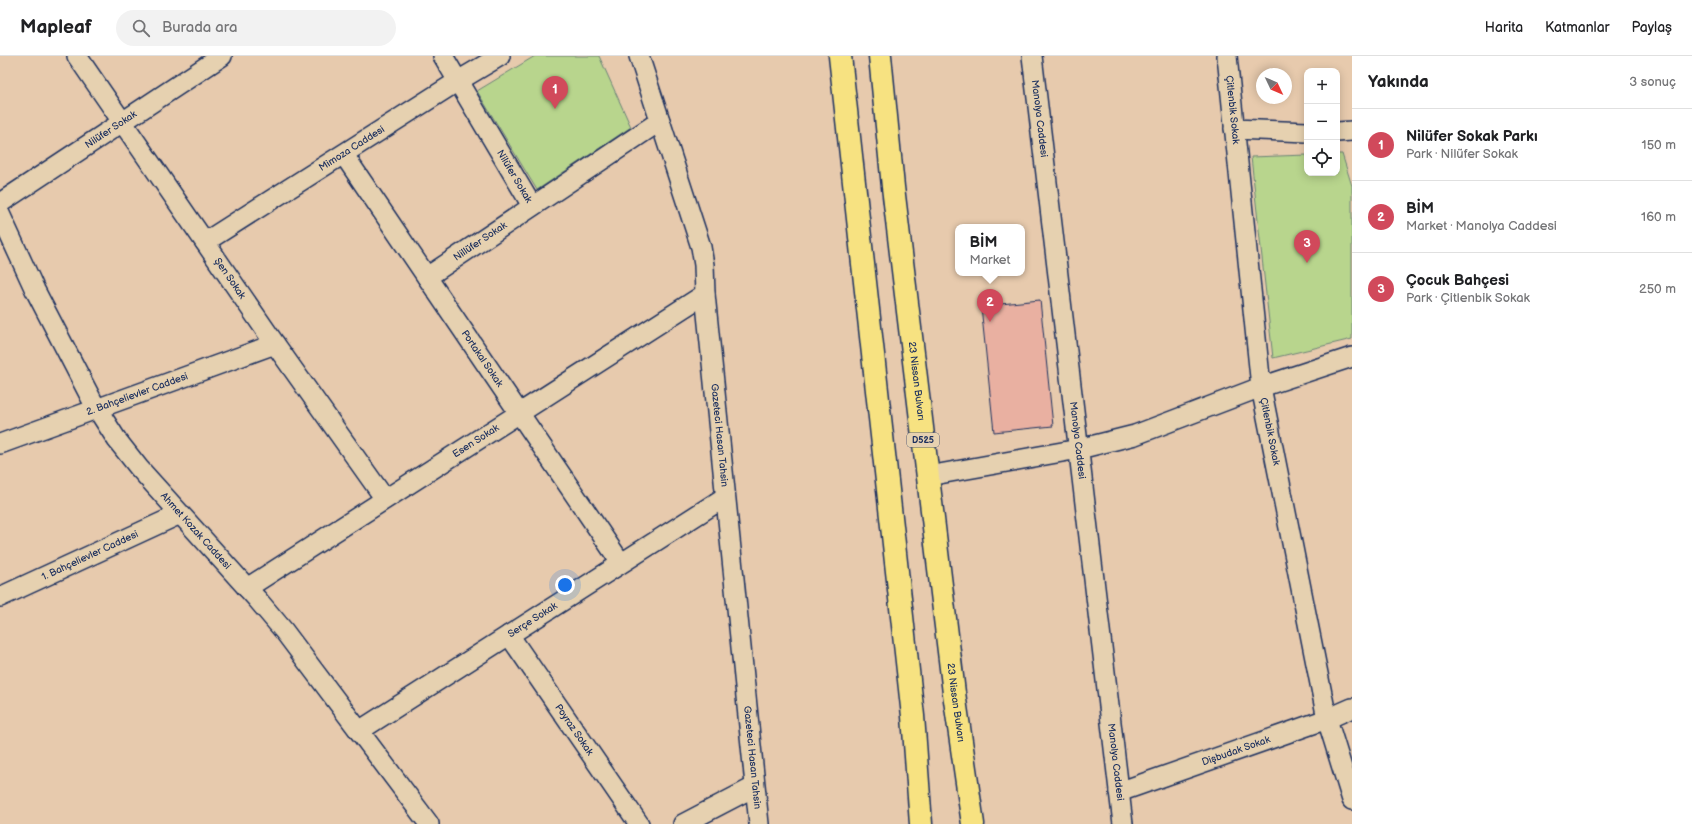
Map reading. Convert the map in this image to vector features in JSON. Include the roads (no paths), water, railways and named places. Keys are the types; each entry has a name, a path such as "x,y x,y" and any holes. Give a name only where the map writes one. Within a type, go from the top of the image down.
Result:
{"highway":[{"path":"840,56 909,681 921,824"},
{"name":"23 Nissan Bulvarı","path":"880,56 892,187 954,693 973,824"}],"street":[{"name":"Şen Sokak","path":"77,56 275,344 385,500"},
{"name":"Nilüfer Sokak","path":"0,203 222,56"},
{"name":"Nilüfer Sokak","path":"444,56 532,206 660,121"},
{"name":"Mimoza Caddesi","path":"205,242 458,81 500,56"},
{"name":"Gazeteci Hasan Tahsin","path":"639,56 701,248 704,265 705,294 758,824"},
{"name":"Manolya Caddesi","path":"1032,56 1123,824"},
{"name":"Çitlenbik Sokak","path":"1227,56 1261,387 1327,719 1352,800"},
{"path":"1234,129 1304,132"},
{"path":"1340,132 1352,132"},
{"name":"Portakal Sokak","path":"344,154 621,563"},
{"name":"Nillüfer Sokak","path":"427,276 532,206"},
{"name":"Ahmet Kozak Caddesi","path":"0,214 39,296 94,404 117,440 139,468 284,631 429,824"},
{"name":"Esen Sokak","path":"247,588 705,294"},
{"name":"2. Bahçelievler Caddesi","path":"0,444 275,344"},
{"path":"928,476 1079,449 1152,429 1261,387 1352,357"},
{"name":"Serçe Sokak","path":"359,731 725,497"},
{"name":"1. Bahçelievler Caddesi","path":"0,597 180,514"},
{"name":"Poyraz Sokak","path":"510,635 639,824"},
{"name":"Dişbudak Sokak","path":"1119,792 1327,719 1352,708"},
{"path":"683,824 754,787"}],"place":[{"name":"Nilüfer Sokak Parkı","path":"555,109"},
{"name":"Çocuk Bahçesi","path":"1307,263"},
{"name":"BİM","path":"990,322"}]}
